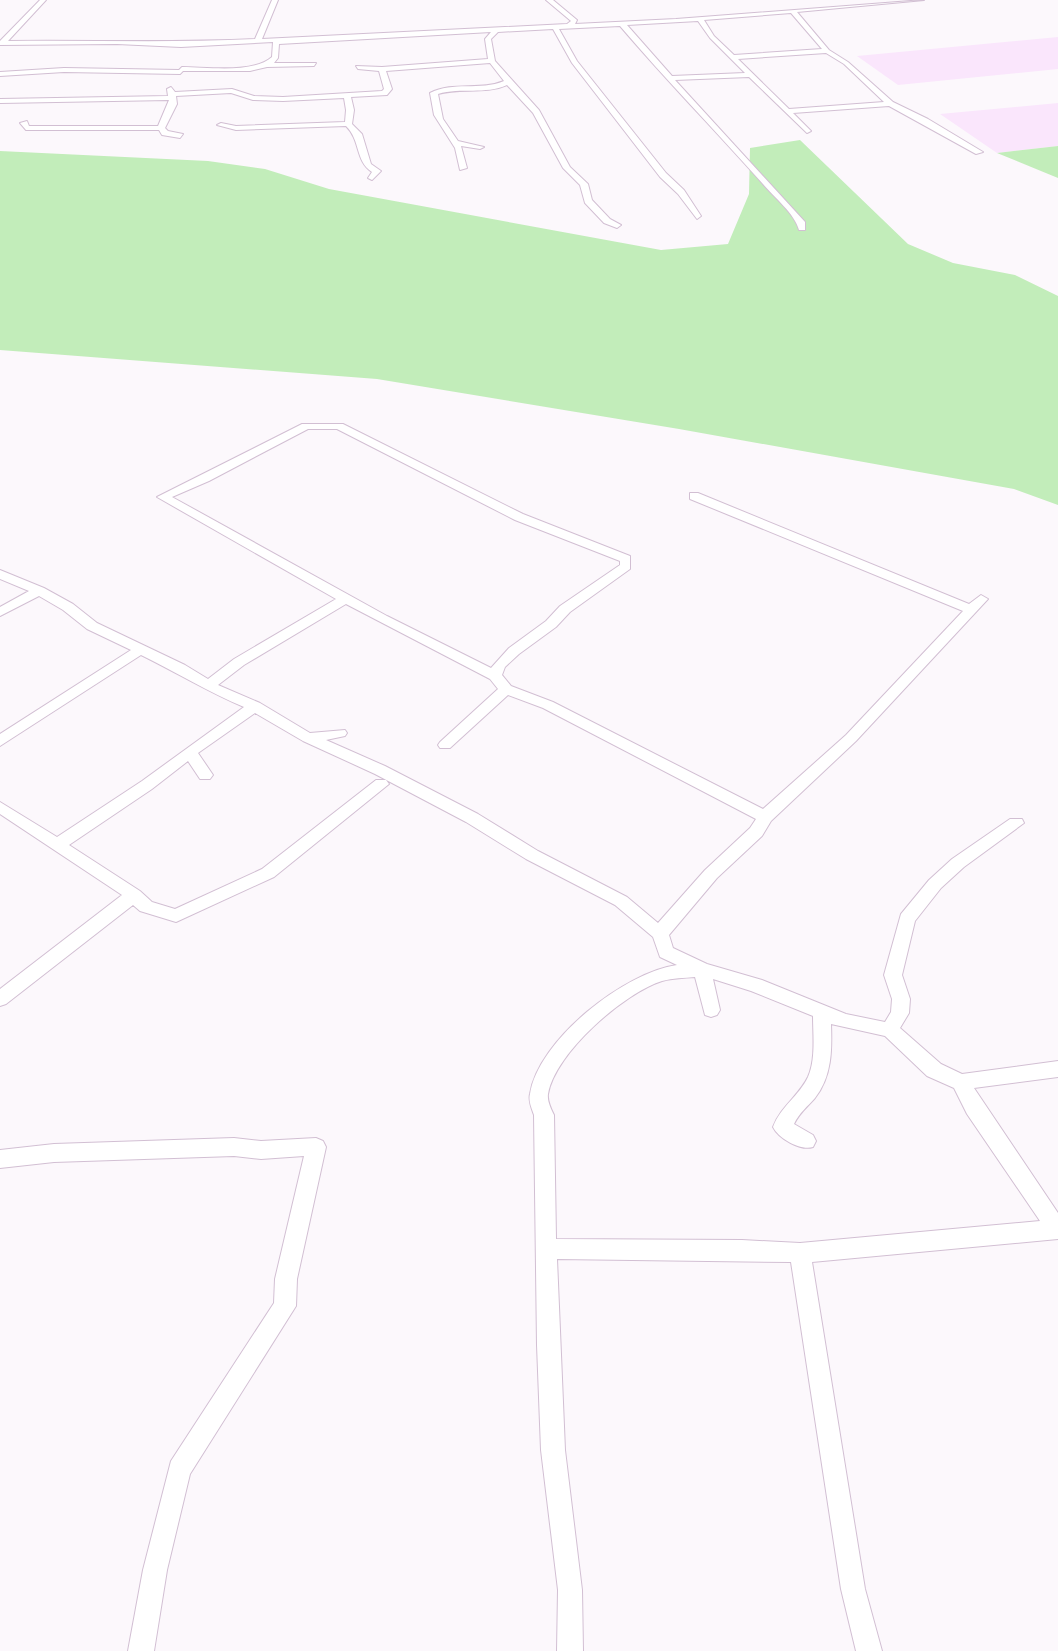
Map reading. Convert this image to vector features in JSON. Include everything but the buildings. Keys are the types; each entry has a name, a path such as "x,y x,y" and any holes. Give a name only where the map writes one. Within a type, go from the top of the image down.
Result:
{"street":[{"path":"1,44 43,0"},
{"path":"258,41 275,0"},
{"path":"549,0 575,21 567,28"},
{"path":"1,44 195,44 496,30 586,30 921,0"},
{"path":"794,13 827,51 846,63 890,104 979,152"},
{"path":"701,20 712,37 807,131"},
{"path":"623,25 668,78 781,198 802,223 802,228"},
{"path":"556,28 574,62 663,175 681,192 696,216"},
{"path":"496,30 488,39 492,61 506,83 536,112 569,170 584,184 588,201 607,221 617,225"},
{"path":"267,65 275,58 276,43 282,39"},
{"path":"161,128 173,104 170,96 173,78 181,70 195,44"},
{"path":"734,57 827,51"},
{"path":"358,67 382,69 492,61"},
{"path":"0,74 64,70 250,69 267,65 314,64"},
{"path":"232,91 242,81 243,73 250,69"},
{"path":"0,101 170,96 232,91 247,94 250,98 264,99 347,96 387,91 382,69"},
{"path":"668,78 751,75"},
{"path":"463,168 463,157 457,143 441,122 434,93 445,89 490,88 506,83"},
{"path":"347,96 350,110 348,124"},
{"path":"787,111 890,104"},
{"path":"24,123 26,128 161,128"},
{"path":"221,125 236,128 348,124 358,134 366,165 377,171 372,178"},
{"path":"161,128 165,133 180,136"},
{"path":"457,143 481,147"},
{"path":"495,676 499,665 514,651 551,624 565,609 618,573 626,566 626,559 519,517 339,426 306,426 205,479 163,497 345,599 495,676 506,689 548,705 765,817"},
{"path":"655,976 670,919 711,874 756,832 765,817 851,738 976,604 784,534 694,496"},
{"path":"0,573 68,607 92,626 180,668 208,686 255,706 308,738 380,770 621,901 663,943 702,969 756,985 844,1021 890,1030 934,1070 961,1082 1058,1069"},
{"path":"0,612 39,591"},
{"path":"208,686 239,662 345,599"},
{"path":"0,741 141,649"},
{"path":"445,745 506,689"},
{"path":"57,845 147,785 255,706"},
{"path":"308,738 340,733"},
{"path":"190,752 205,775"},
{"path":"0,807 134,895 146,907 176,916 268,873 381,784"},
{"path":"890,1030 900,1013 901,999 893,975 907,919 935,884 958,863 1016,823"},
{"path":"0,999 134,895"},
{"path":"570,1651 570,1590 553,1450 544,1115 538,1097 550,1068 583,1028 611,1002 655,976 702,969"},
{"path":"702,969 711,1010"},
{"path":"806,1141 783,1127 786,1114 814,1083 822,1048 822,1013"},
{"path":"546,1249 800,1253 1058,1230 974,1108 961,1082"},
{"path":"0,1159 44,1153 316,1147 286,1279 285,1306 179,1469 155,1570 141,1651"},
{"path":"800,1253 853,1589 869,1651"}],"shaded area":[{"path":"1058,37 1058,69 898,85 857,56"},
{"path":"1058,103 1058,146 997,153 940,114"}],"green space":[{"path":"800,140 908,244 953,263 1015,275 1058,296 1058,505 1014,489 679,429 377,379 0,350 0,151 208,161 265,169 329,189 661,250 728,244 749,194 750,148"},
{"path":"1058,146 1058,178 997,153"}]}
